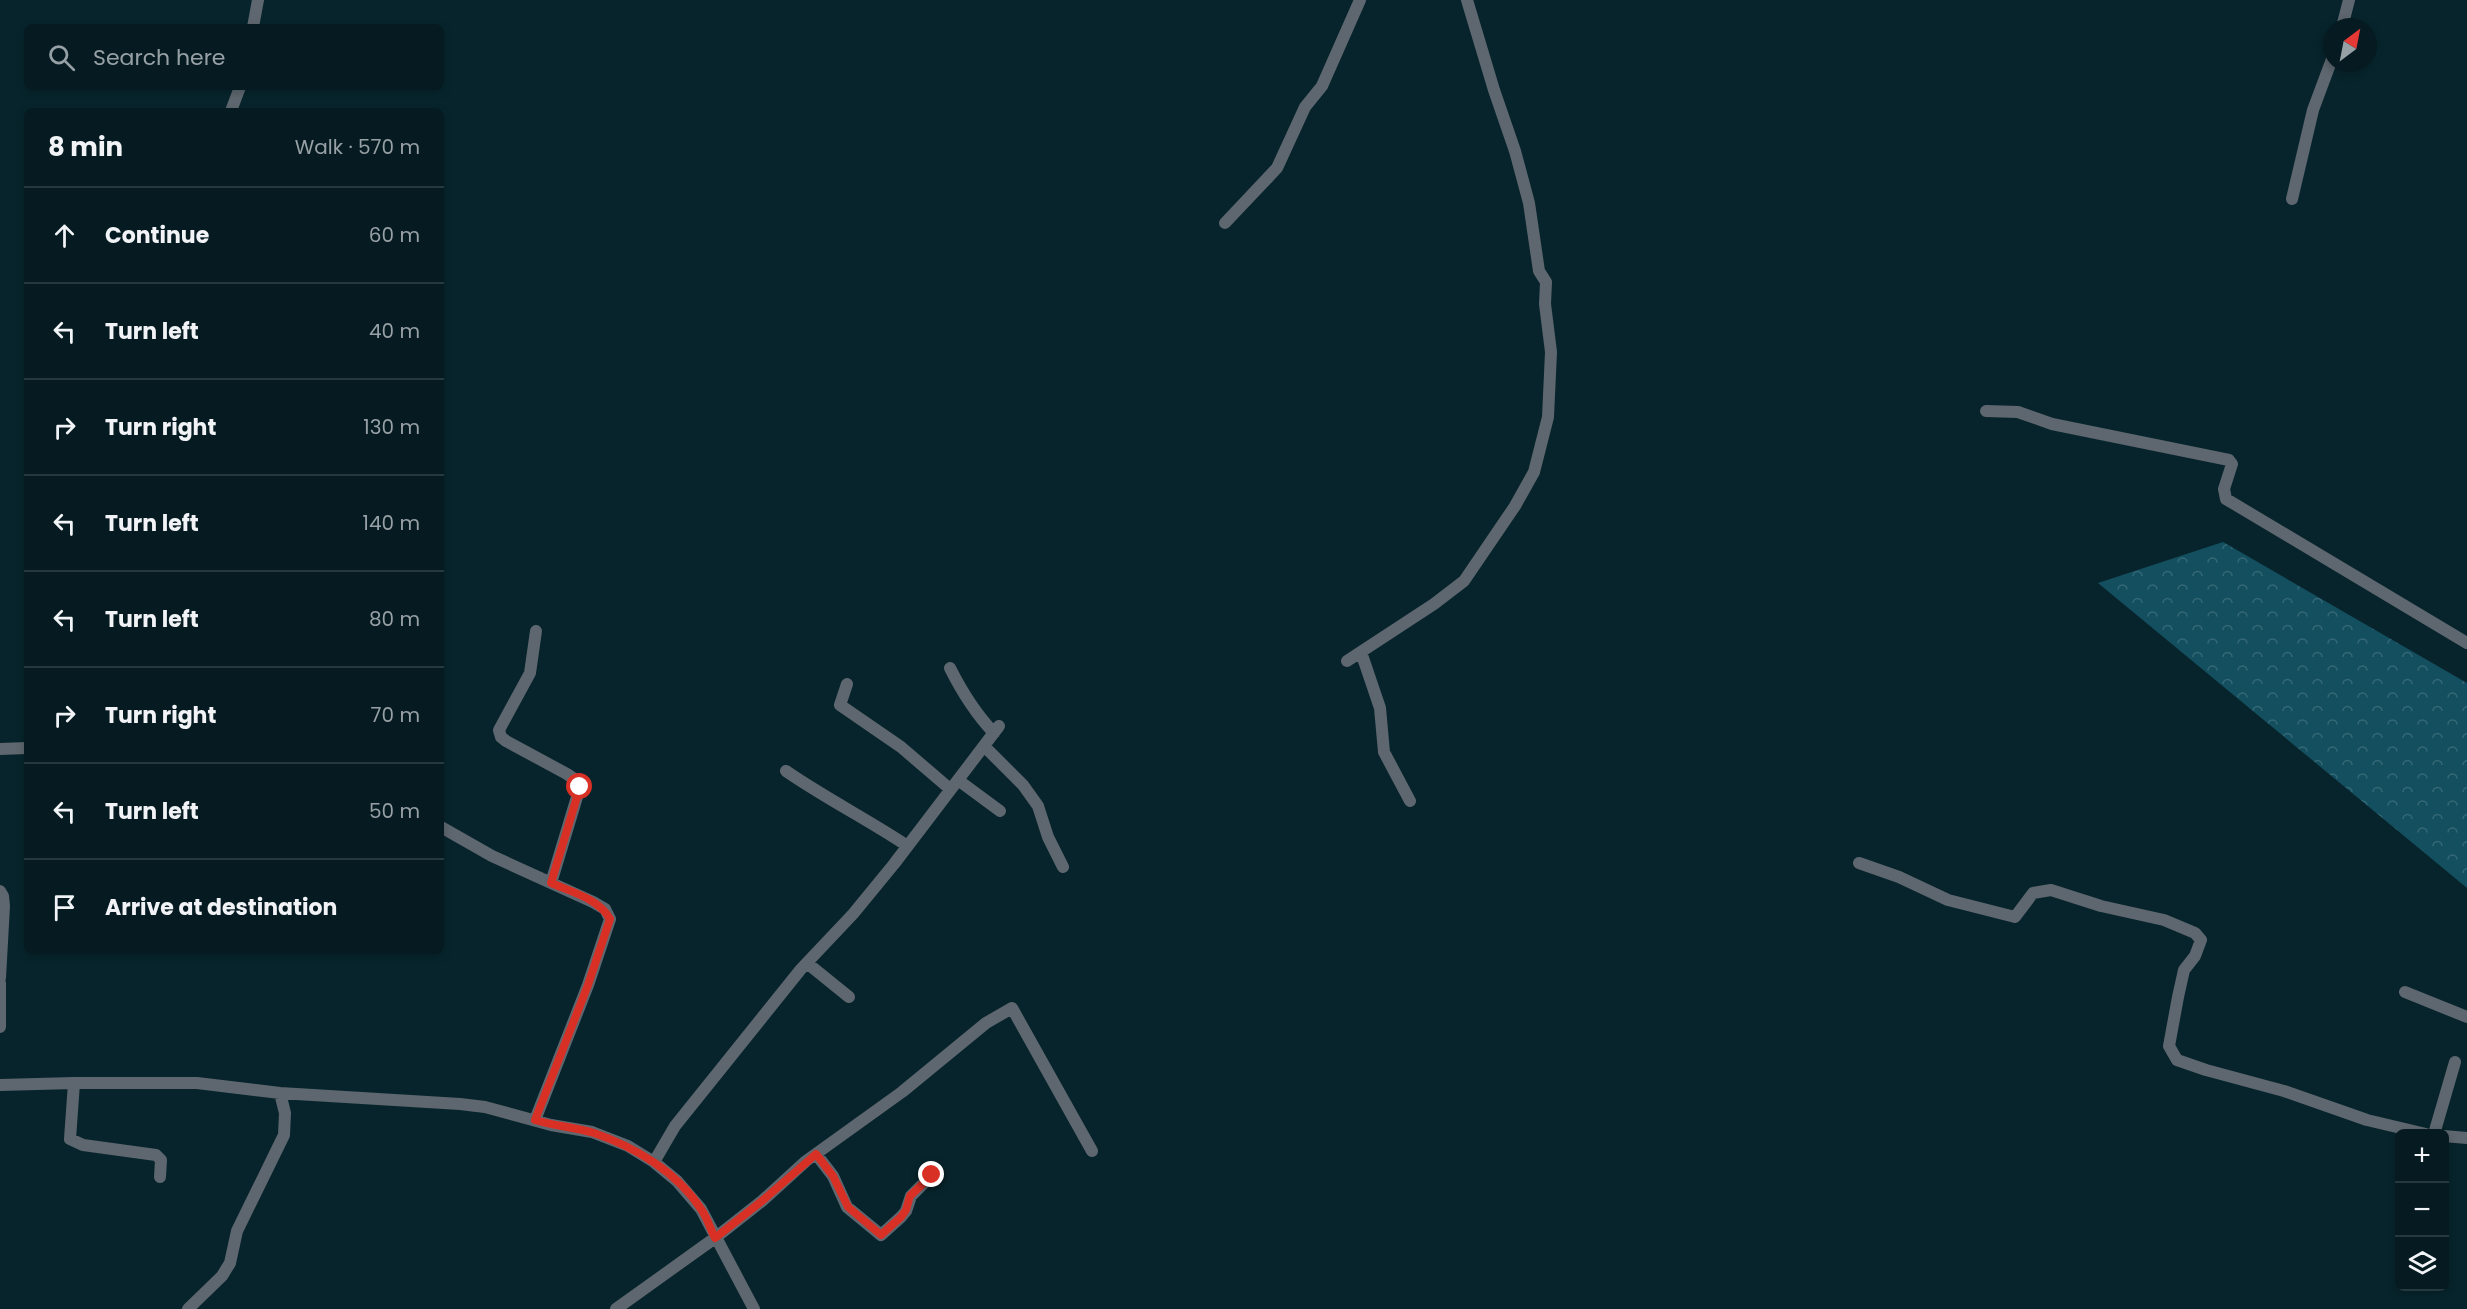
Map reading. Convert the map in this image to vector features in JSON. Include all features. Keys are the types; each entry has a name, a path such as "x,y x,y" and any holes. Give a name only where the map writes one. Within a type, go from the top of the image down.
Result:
{"street":[{"path":"254,24 258,0"},
{"path":"1225,223 1277,168 1305,108 1322,86 1360,0"},
{"path":"1347,661 1434,604 1464,581 1515,506 1534,472 1548,417 1551,352 1545,304 1546,282 1539,271 1529,203 1515,151 1467,0"},
{"path":"2344,18 2349,0"},
{"path":"2292,199 2313,110 2327,72"},
{"path":"232,108 239,90"},
{"path":"1986,411 2018,412 2052,424 2229,460 2232,464 2224,489 2226,500 2467,643"},
{"path":"536,631 530,673 499,730 506,741 567,774 577,781 580,787 551,883"},
{"path":"1361,652 1380,708 1384,752 1410,801"},
{"path":"654,1162 675,1126 807,963 853,914 997,729 979,717 950,668"},
{"path":"847,684 840,705 954,785 1000,811"},
{"path":"984,746 1023,785 1038,806 1048,837 1063,867"},
{"path":"0,749 24,748"},
{"path":"786,771 819,795 867,819 906,845"},
{"path":"444,828 492,856 593,902 605,909 610,919 588,985 535,1120"},
{"path":"1859,864 1899,877 1948,900 2015,917 2033,893 2050,890 2101,906 2164,920 2195,933 2201,940 2195,956 2184,970 2169,1046 2177,1060 2284,1091 2367,1120 2405,1129"},
{"path":"0,891 4,906 0,978"},
{"path":"807,963 849,997"},
{"path":"0,983 0,1027"},
{"path":"2405,992 2467,1017"},
{"path":"616,1309 715,1238 816,1154 902,1092 986,1023 1012,1008 1092,1151"},
{"path":"2435,1129 2455,1062"},
{"path":"74,1083 70,1139 83,1145 156,1155 161,1160 160,1177"},
{"path":"0,1085 197,1083 280,1093 485,1107 591,1132 628,1146 654,1162 677,1181 701,1209 754,1309"},
{"path":"188,1309 222,1275 230,1263 237,1231 284,1135 285,1113 280,1093"},
{"path":"2449,1136 2467,1138"},
{"path":"816,1154 833,1176 848,1207 881,1235 901,1217 906,1210 910,1196 932,1175"}],"green space":[{"path":"2223,542 2467,683 2467,888 2098,583"}],"route":[{"path":"580,787 579,798 551,883 605,909 610,919 588,985 535,1120 591,1132 628,1146 654,1162 677,1181 701,1209 715,1238 816,1154 833,1176 848,1207 881,1235 901,1217 906,1210 910,1196 932,1175"}]}
